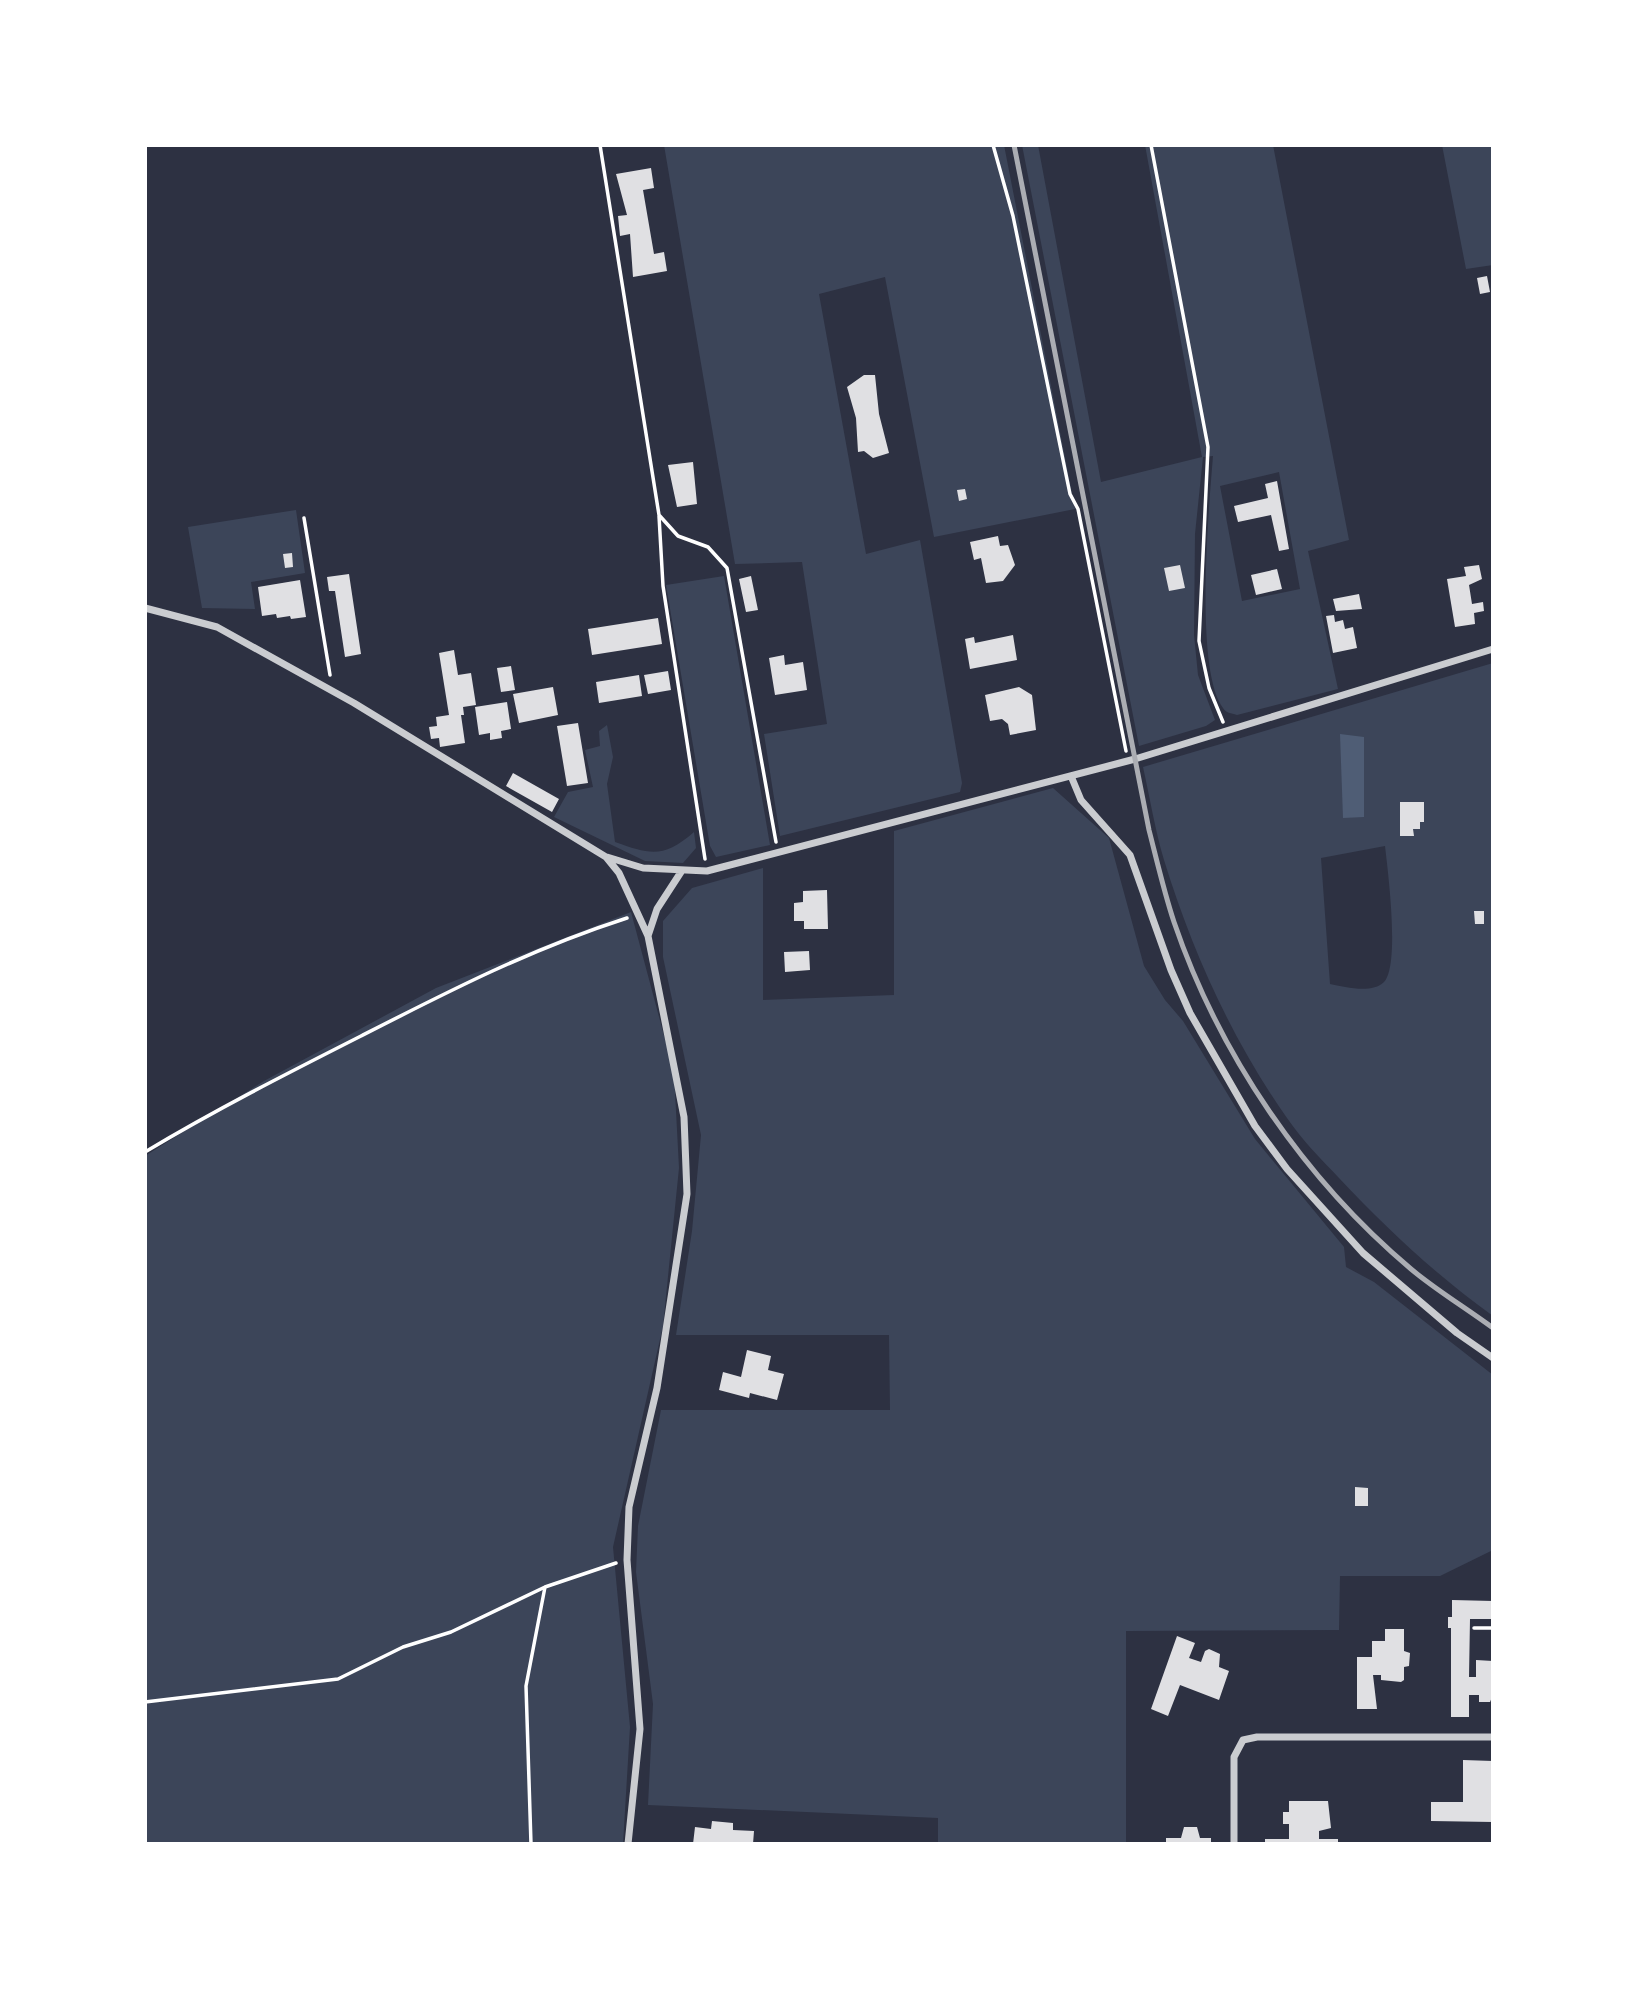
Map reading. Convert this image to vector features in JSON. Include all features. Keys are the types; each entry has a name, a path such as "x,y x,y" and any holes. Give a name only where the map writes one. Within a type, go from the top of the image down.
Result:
{"street":[{"path":"145,608 217,627 332,691 606,857 643,869 681,873 707,871 1129,760 1493,649"},
{"path":"1071,776 1082,800 1130,855 1171,970 1190,1013 1255,1126 1295,1177 1363,1253 1446,1325 1493,1358"},
{"path":"606,857 640,914 648,936 684,1117 687,1194 657,1388 629,1507 626,1560 640,1729 628,1844"},
{"path":"648,936 657,909 681,873"},
{"path":"1234,1844 1234,1757 1243,1740 1256,1737 1493,1737"}],"path":[{"path":"600,145 659,515 663,586 707,871"},
{"path":"993,145 1013,216 1070,494 1078,509 1129,760"},
{"path":"1150,145 1208,447 1199,641 1209,688 1226,730"},
{"path":"659,515 678,536 708,547 727,568 778,851"},
{"path":"304,518 332,691"},
{"path":"145,1152 266,1085 505,964 558,940 640,914"},
{"path":"145,1702 338,1679 403,1647 451,1632 545,1587 626,1560"},
{"path":"531,1844 526,1686 545,1587"},
{"path":"1474,1628 1493,1628"}],"shaded area":[{"path":"664,145 1004,145 1075,509 934,537 885,277 819,294 866,554 920,540 962,783 960,792 780,836 764,734 827,724 802,562 735,564"},
{"path":"1022,145 1038,145 1101,482 1202,457 1145,145 1273,145 1349,540 1308,551 1338,689 1237,715 1223,708 1214,688 1206,625 1213,456 1203,457 1195,534 1194,635 1198,675 1215,720 1206,726 1139,746","holes":["1279,472 1300,589 1242,601 1220,486"]},
{"path":"1442,145 1493,145 1493,265 1466,269"},
{"path":"296,510 305,573 251,582 255,609 202,608 188,527"},
{"path":"724,576 770,845 716,857 710,846 666,585"},
{"path":"1493,663 1493,1316 1432,1268 1375,1215 1305,1142 1267,1088 1215,994 1187,928 1161,849 1143,767","holes":["1385,846 1392,938 1389,972 1384,982 1373,988 1358,989 1330,984 1321,858"]},
{"path":"607,725 613,757 607,784 615,842 638,850 657,852 674,846 694,832 696,848 683,863 645,861 554,817 568,792 593,787 585,750 600,746 599,731"},
{"path":"1340,734 1364,737 1364,817 1343,818"},
{"path":"1053,788 1109,838 1144,966 1165,1000 1183,1021 1255,1139 1344,1247 1346,1267 1374,1282 1493,1375 1493,1550 1440,1576 1340,1576 1339,1630 1126,1631 1126,1844 938,1844 938,1818 648,1805 653,1704 636,1572 638,1526 661,1410 890,1410 889,1335 676,1335 692,1231 701,1135 663,957 663,921 692,888 763,868 763,1000 894,995 894,831"},
{"path":"631,912 674,1073 679,1168 663,1326 613,1547 630,1727 623,1844 145,1844 145,1156 264,1081 436,988"}],"building":[{"path":"651,168 654,188 643,190 654,254 664,252 667,271 633,277 630,234 620,236 618,216 627,215 616,174"},
{"path":"1487,276 1490,292 1480,294 1477,278"},
{"path":"864,375 875,375 879,414 889,453 873,458 864,451 858,452 856,418 847,387"},
{"path":"693,462 697,504 677,507 668,465"},
{"path":"1277,481 1289,549 1279,551 1271,515 1238,522 1234,506 1268,498 1265,484"},
{"path":"965,489 967,499 959,501 957,490"},
{"path":"998,536 1000,546 1008,545 1015,565 1003,581 986,583 981,558 974,560 970,542"},
{"path":"292,553 293,567 285,568 283,554"},
{"path":"1180,565 1185,588 1169,591 1164,568"},
{"path":"1479,565 1482,579 1469,585 1472,604 1483,602 1484,611 1474,613 1475,624 1455,627 1447,579 1466,576 1464,567"},
{"path":"1277,569 1282,589 1256,595 1251,575"},
{"path":"349,574 361,654 345,657 335,591 329,591 327,577"},
{"path":"751,576 758,610 746,612 739,579"},
{"path":"300,580 306,617 291,619 290,616 277,618 276,614 262,616 258,587"},
{"path":"1359,594 1362,609 1336,611 1333,599"},
{"path":"1334,615 1335,622 1343,620 1345,629 1353,627 1357,648 1333,653 1326,616"},
{"path":"658,618 662,644 592,655 588,629"},
{"path":"1013,635 1017,660 970,669 965,639 974,637 975,643"},
{"path":"454,650 458,675 471,673 476,705 463,707 464,715 461,715 465,743 440,747 439,738 431,739 429,727 437,726 436,717 449,715 439,653"},
{"path":"784,655 785,665 803,662 807,690 775,695 769,658"},
{"path":"511,666 515,690 501,692 497,668"},
{"path":"668,671 671,690 648,694 644,675"},
{"path":"639,675 642,696 599,703 596,682"},
{"path":"553,687 558,715 519,723 513,694"},
{"path":"1019,687 1032,695 1036,730 1010,735 1008,724 1002,719 990,721 985,695"},
{"path":"507,702 511,729 501,731 502,738 490,740 490,733 479,735 475,707"},
{"path":"578,723 588,783 567,786 557,726"},
{"path":"513,773 559,799 552,812 506,786"},
{"path":"1400,802 1424,802 1424,822 1420,822 1420,829 1413,829 1414,836 1400,836"},
{"path":"827,890 828,929 804,929 804,921 794,921 794,903 803,902 803,891"},
{"path":"1474,911 1484,911 1484,924 1475,924"},
{"path":"809,951 810,970 785,972 784,952"},
{"path":"747,1350 771,1356 768,1370 784,1374 777,1400 750,1393 749,1398 719,1390 723,1372 741,1377"},
{"path":"1355,1487 1368,1488 1368,1506 1355,1506"},
{"path":"1452,1600 1493,1601 1493,1619 1470,1619 1469,1677 1476,1677 1476,1660 1493,1661 1493,1695 1490,1702 1479,1702 1479,1695 1469,1695 1469,1717 1451,1717 1451,1628 1448,1628 1448,1617 1452,1617"},
{"path":"1385,1629 1404,1629 1404,1651 1410,1653 1409,1666 1404,1667 1404,1680 1401,1682 1381,1680 1381,1675 1373,1675 1377,1709 1357,1709 1357,1657 1372,1657 1372,1641 1385,1641"},
{"path":"1177,1636 1195,1643 1189,1658 1201,1662 1205,1651 1209,1649 1220,1654 1219,1667 1229,1671 1219,1700 1180,1685 1168,1716 1151,1709"},
{"path":"1463,1760 1493,1761 1493,1822 1431,1821 1431,1802 1463,1802"},
{"path":"1289,1801 1328,1801 1331,1828 1319,1831 1319,1839 1338,1839 1338,1844 1265,1844 1265,1839 1289,1839 1289,1824 1283,1824 1283,1812 1289,1812"},
{"path":"712,1821 733,1823 733,1830 754,1831 753,1844 693,1844 695,1827 711,1829"},
{"path":"1184,1827 1197,1827 1200,1838 1211,1838 1211,1844 1166,1844 1166,1838 1181,1838"}],"railway":[{"path":"1014,145 1149,830 1170,911 1193,971 1215,1019 1269,1111 1335,1195 1372,1234 1411,1269 1493,1328"}]}
